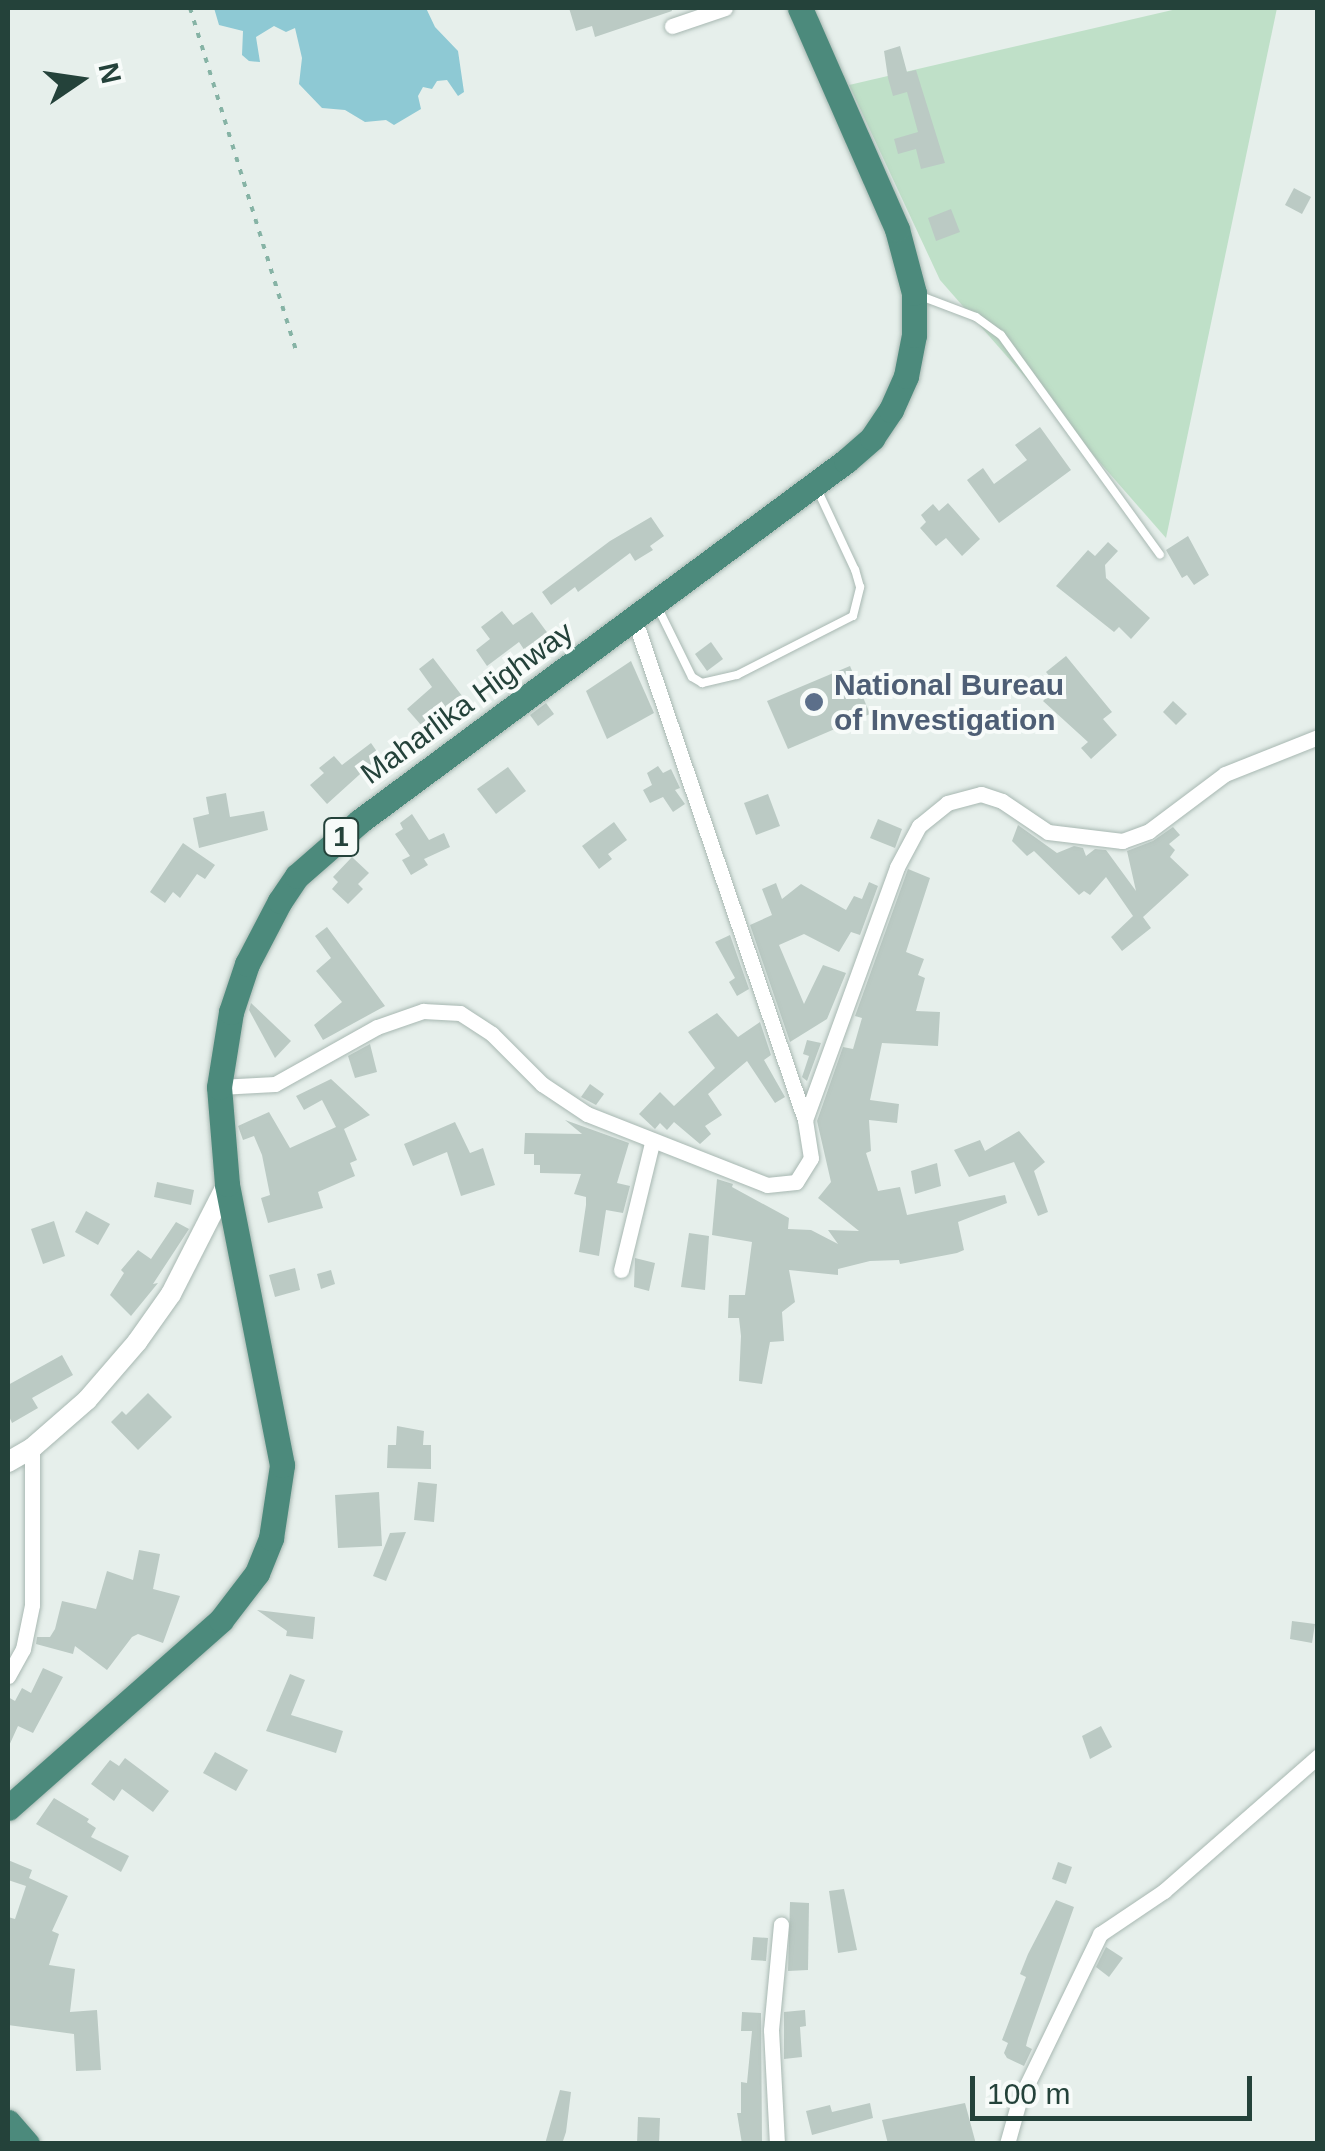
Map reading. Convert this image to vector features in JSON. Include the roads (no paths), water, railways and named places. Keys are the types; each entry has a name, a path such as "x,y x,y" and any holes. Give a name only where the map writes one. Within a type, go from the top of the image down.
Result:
{"highway":[{"name":"Maharlika Highway","path":"8,1808 222,1620 257,1573 271,1538 281,1482 278,1431 228,1184 219,1087 230,1012 247,964 297,876 360,821 658,606 816,485 872,438 891,410 906,376 914,335 914,293 897,229 800,8"}],"street":[{"path":"672,26 725,8"},
{"path":"219,1087 286,1080 377,1028 424,1011 460,1013 492,1034 542,1084 587,1114 652,1143 767,1185 796,1182 810,1158 805,1120 635,621"},
{"path":"805,1120 896,867 919,826 946,802 981,794 1002,801 1048,832 1122,841 1149,831 1225,774 1318,737"},
{"path":"621,1270 652,1143"},
{"path":"8,1462 32,1448 87,1400 137,1342 171,1294 228,1184"},
{"path":"8,1676 22,1649 32,1604 32,1448"},
{"path":"1007,2144 1019,2101 1100,1934 1164,1891 1318,1756"},
{"path":"776,2144 771,2030 782,1924"}],"lane":[{"path":"914,293 976,317 1001,335 1160,555"},
{"path":"658,606 692,678 702,682 737,674 853,616 860,588 856,570 816,485"}],"water":[{"path":"214,8 426,8 435,27 458,51 464,92 458,96 447,80 437,81 432,89 423,87 418,96 421,109 394,125 386,120 365,122 345,110 322,108 299,84 302,58 295,28 286,32 274,26 256,37 260,62 249,61 242,55 243,31 219,25"}],"place":[{"name":"National Bureau of Investigation","path":"814,702"}]}
